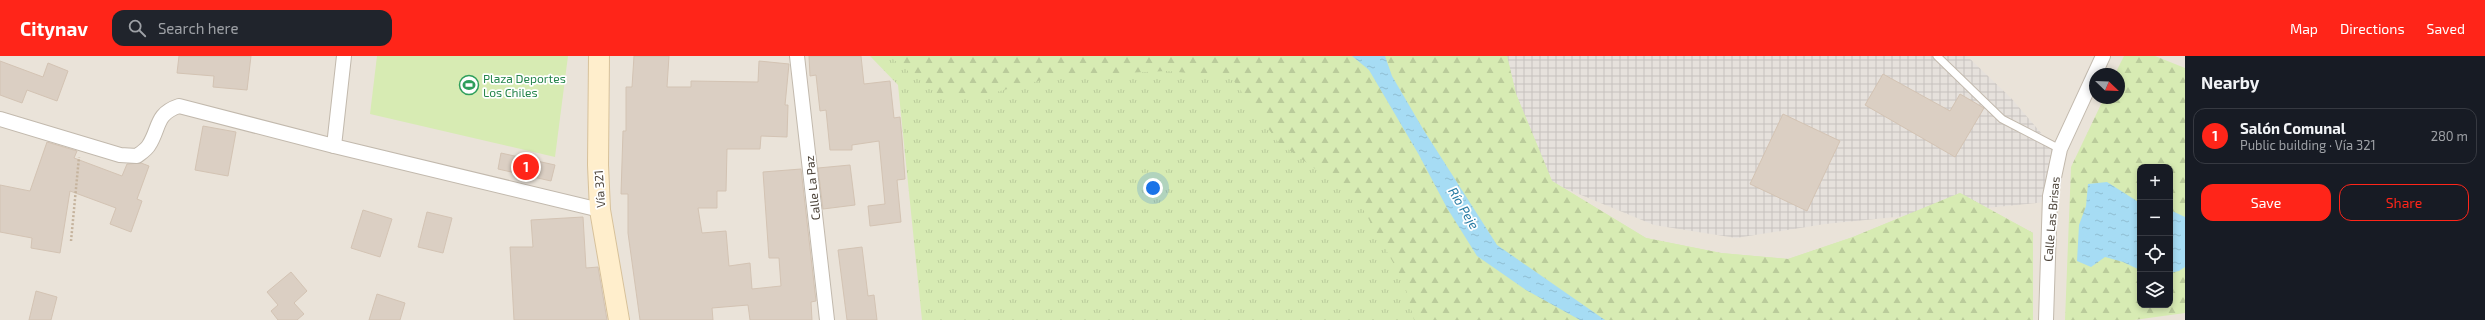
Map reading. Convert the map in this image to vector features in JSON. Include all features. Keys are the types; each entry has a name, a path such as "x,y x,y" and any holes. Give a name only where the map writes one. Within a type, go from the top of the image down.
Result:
{"street":[{"path":"334,146 344,56"},
{"name":"Vía 321","path":"599,56 598,165 600,210 619,320"},
{"name":"Calle La Paz","path":"797,56 827,320"},
{"name":"Calle Las Brisas","path":"2046,320 2050,196 2060,149 2103,56"},
{"path":"0,119 120,155 137,156 149,146 160,119 169,109 179,106 334,146 600,210"}],"lane":[{"path":"1937,56 2002,119 2060,149"}],"path":[{"path":"71,240 80,143"}],"shaded area":[{"path":"0,56 2185,56 2185,320 0,320"},
{"path":"1499,56 1967,56 2011,98 2054,148 2046,202 1825,224 1736,238 1654,225 1518,169"}],"green space":[{"name":"Plaza Deportes Los Chiles","path":"377,56 568,56 555,157 370,114"},
{"path":"870,56 1507,56 1516,94 1552,181 1646,238 1721,253 1788,259 1853,237 1960,193 2033,233 2033,320 922,320 898,85"},
{"path":"889,56 1352,56 1369,70 1419,155 1447,208 1563,309 1580,320 1414,320 1404,282 1358,200 1278,142 1231,77 1167,71 1057,76 981,96 939,95"},
{"path":"1385,56 1507,56 1516,94 1552,181 1646,238 1721,253 1788,259 1853,237 1960,193 2033,233 2033,320 1605,320 1497,245 1423,129 1392,76"},
{"path":"2124,56 2155,56 2185,68 2185,313 2134,320 2065,320 2071,167 2101,104 2125,104 2125,68 2118,68"}],"water":[{"name":"Río Peje","path":"1352,56 1385,56 1392,76 1423,129 1497,245 1605,320 1580,320 1526,290 1477,256 1447,208 1419,155 1369,70"},
{"path":"2107,182 2137,201 2137,269 2123,262 2105,257 2091,267 2077,261 2079,225 2086,206 2088,184"},
{"path":"2173,211 2185,217 2185,267 2179,271 2173,272"}],"building":[{"path":"179,56 251,56 247,90 213,87 214,76 177,73"},
{"path":"634,56 669,56 667,87 691,87 691,81 758,82 759,61 789,64 785,105 788,105 787,137 761,136 760,149 727,149 726,191 717,191 717,208 698,208 702,233 726,231 729,266 750,263 752,289 781,286 779,258 769,258 763,172 801,169 816,301 811,302 812,320 750,320 748,305 712,308 713,320 640,320 628,233 628,194 621,194 623,131 626,131 626,87 632,87"},
{"path":"809,56 861,56 864,84 890,81 894,118 900,117 902,138 905,179 897,180 901,222 870,226 868,206 885,204 879,141 852,145 852,150 830,150 826,110 820,111 816,75 810,76"},
{"path":"0,61 43,77 48,63 68,71 57,101 27,90 22,103 0,95"},
{"path":"1883,74 1950,111 1960,94 1984,108 1955,157 1865,105"},
{"path":"1783,114 1840,141 1807,211 1750,184"},
{"path":"203,126 236,132 228,176 195,170"},
{"path":"47,142 77,151 74,158 122,176 127,164 141,163 149,166 137,199 142,201 131,232 110,224 116,208 70,191 60,253 31,248 32,238 0,232 0,185 30,191"},
{"path":"501,153 555,165 551,181 498,169"},
{"path":"850,165 855,205 823,209 818,168"},
{"path":"363,210 392,219 380,257 351,248"},
{"path":"427,212 452,218 443,253 418,247"},
{"path":"583,217 586,268 598,267 607,320 514,320 510,247 533,247 531,220"},
{"path":"862,247 868,296 874,295 877,320 847,320 838,250"},
{"path":"291,272 307,291 294,303 304,314 297,320 278,320 271,311 278,305 267,292"},
{"path":"36,291 57,297 51,320 29,320"},
{"path":"377,294 405,303 400,320 369,320"}],"place":[{"name":"Plaza Deportes Los Chiles","path":"469,85"},
{"name":"Salón Comunal","path":"526,167"}]}
